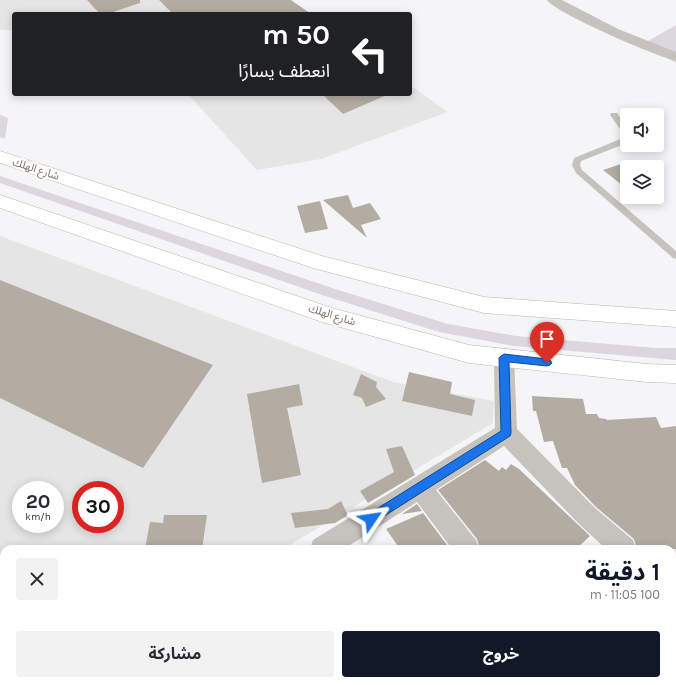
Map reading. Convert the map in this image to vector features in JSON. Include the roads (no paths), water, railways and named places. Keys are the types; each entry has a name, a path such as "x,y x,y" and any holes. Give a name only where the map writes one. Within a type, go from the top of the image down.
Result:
{"highway":[{"name":"شارع الهلك","path":"0,157 320,263 484,305 676,319"},
{"name":"شارع الهلك","path":"0,201 330,316 469,354 640,372 676,374"}],"street":[{"path":"553,0 571,11 631,40 676,57"},
{"path":"504,358 506,433 587,516 620,545"},
{"path":"328,545 506,433"},
{"path":"420,488 464,545"}],"lane":[{"path":"614,115 627,133 627,140 577,160 576,165 579,171 676,256"}]}
